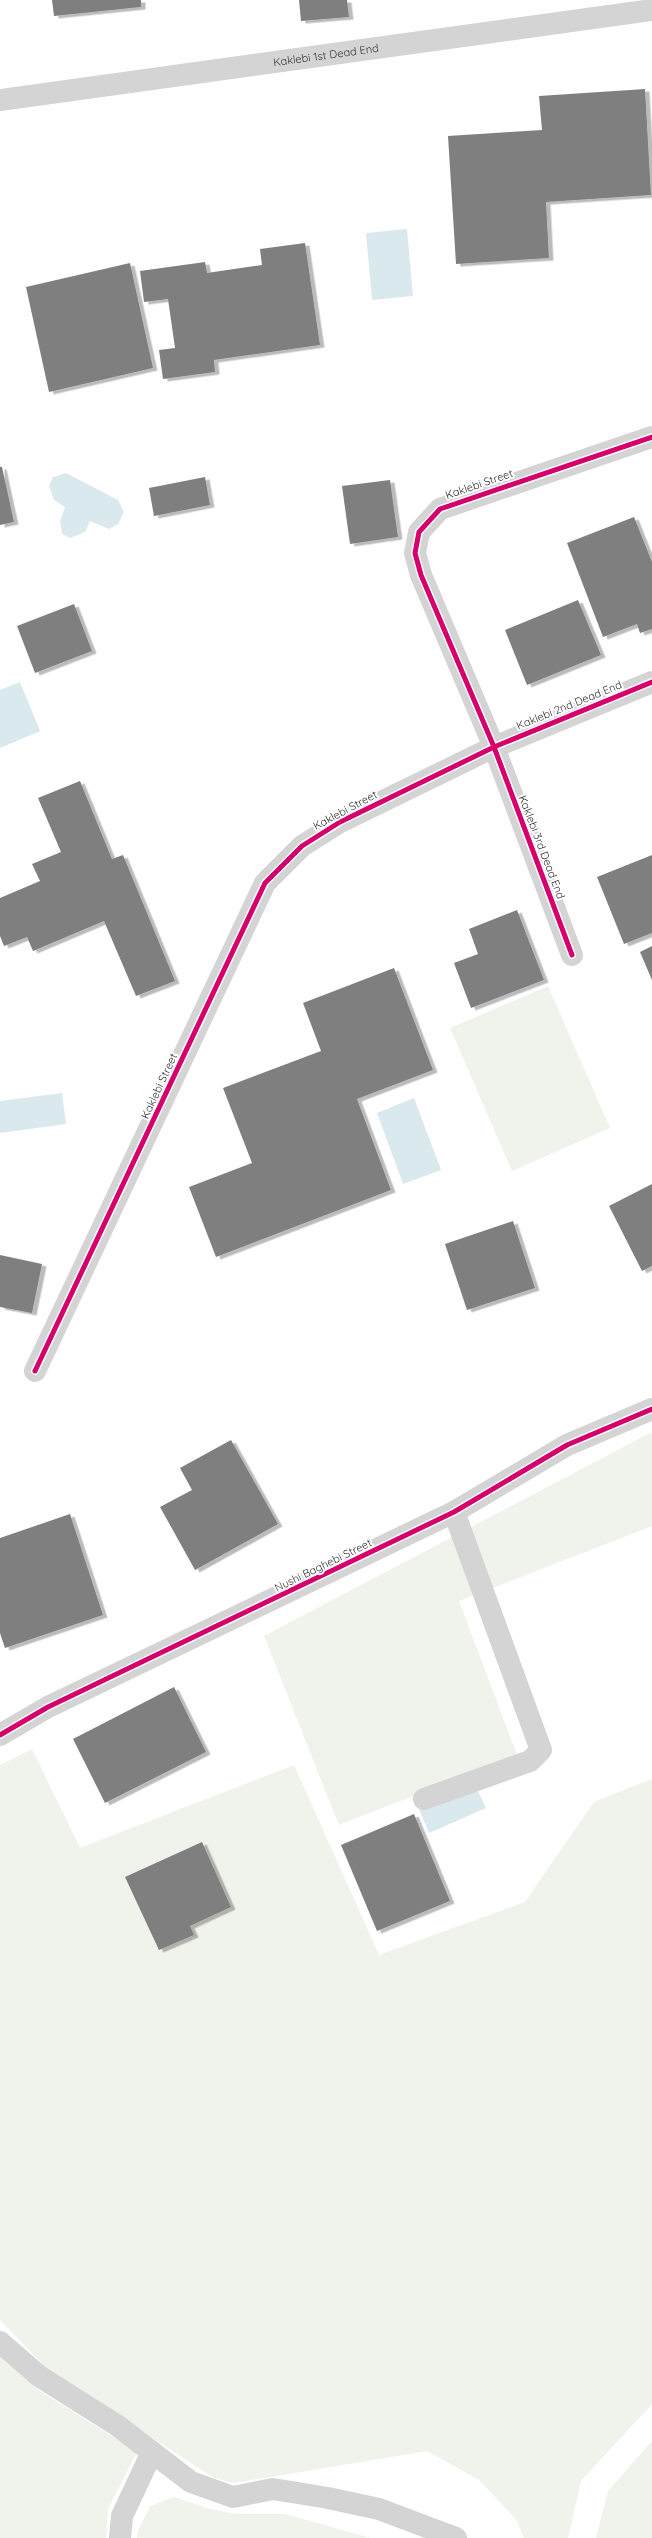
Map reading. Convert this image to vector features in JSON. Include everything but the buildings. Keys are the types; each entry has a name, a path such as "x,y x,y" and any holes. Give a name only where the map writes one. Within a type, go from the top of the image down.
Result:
{"street":[{"name":"Kaklebi 1st Dead End","path":"0,99 652,10"},
{"name":"Kaklebi Street","path":"35,1371 265,884 302,846 340,822 494,747 429,598 415,553 419,532 440,509 652,437"},
{"name":"Kaklebi 2nd Dead End","path":"494,747 652,682"},
{"name":"Kaklebi 3rd Dead End","path":"494,747 572,955"},
{"name":"Nushi Baghebi Street","path":"0,1736 48,1707 454,1512 567,1445 652,1409"},
{"path":"424,1800 530,1761 541,1750 454,1512"},
{"path":"0,2342 39,2376 118,2426 191,2482 233,2497 273,2489 328,2498 379,2510 456,2538"},
{"path":"120,2538 122,2516 152,2452"}],"shaded area":[{"path":"407,229 413,296 372,300 366,233"},
{"path":"66,473 118,500 124,512 118,524 109,529 90,521 85,532 70,538 62,534 60,521 65,507 54,500 49,486 53,477"},
{"path":"20,682 40,731 0,748 0,690"},
{"path":"548,986 610,1128 512,1171 450,1028"},
{"path":"62,1093 66,1124 0,1133 0,1101"},
{"path":"414,1098 441,1170 403,1184 377,1113"},
{"path":"652,1432 652,1526 459,1601 517,1755 339,1825 264,1636"},
{"path":"32,1749 80,1848 294,1765 379,1955 525,1902 594,1802 652,1779 652,2404 581,2481 568,2538 524,2538 516,2519 479,2480 427,2451 234,2483 214,2478 49,2371 0,2320 0,1765"},
{"path":"475,1785 486,1808 429,1833 419,1809"},
{"path":"0,2356 40,2391 137,2452 108,2509 106,2538 0,2538"},
{"path":"652,2441 652,2538 596,2538 608,2491"},
{"path":"174,2497 206,2508 235,2514 285,2514 371,2538 137,2538 138,2531 150,2506"}],"cycle path":[{"path":"572,955 494,747 421,575 415,553 419,532 440,509 652,437"},
{"path":"35,1371 265,883 302,846 340,822 494,747 652,682"},
{"path":"0,1735 48,1707 454,1512 567,1445 652,1409"}]}
